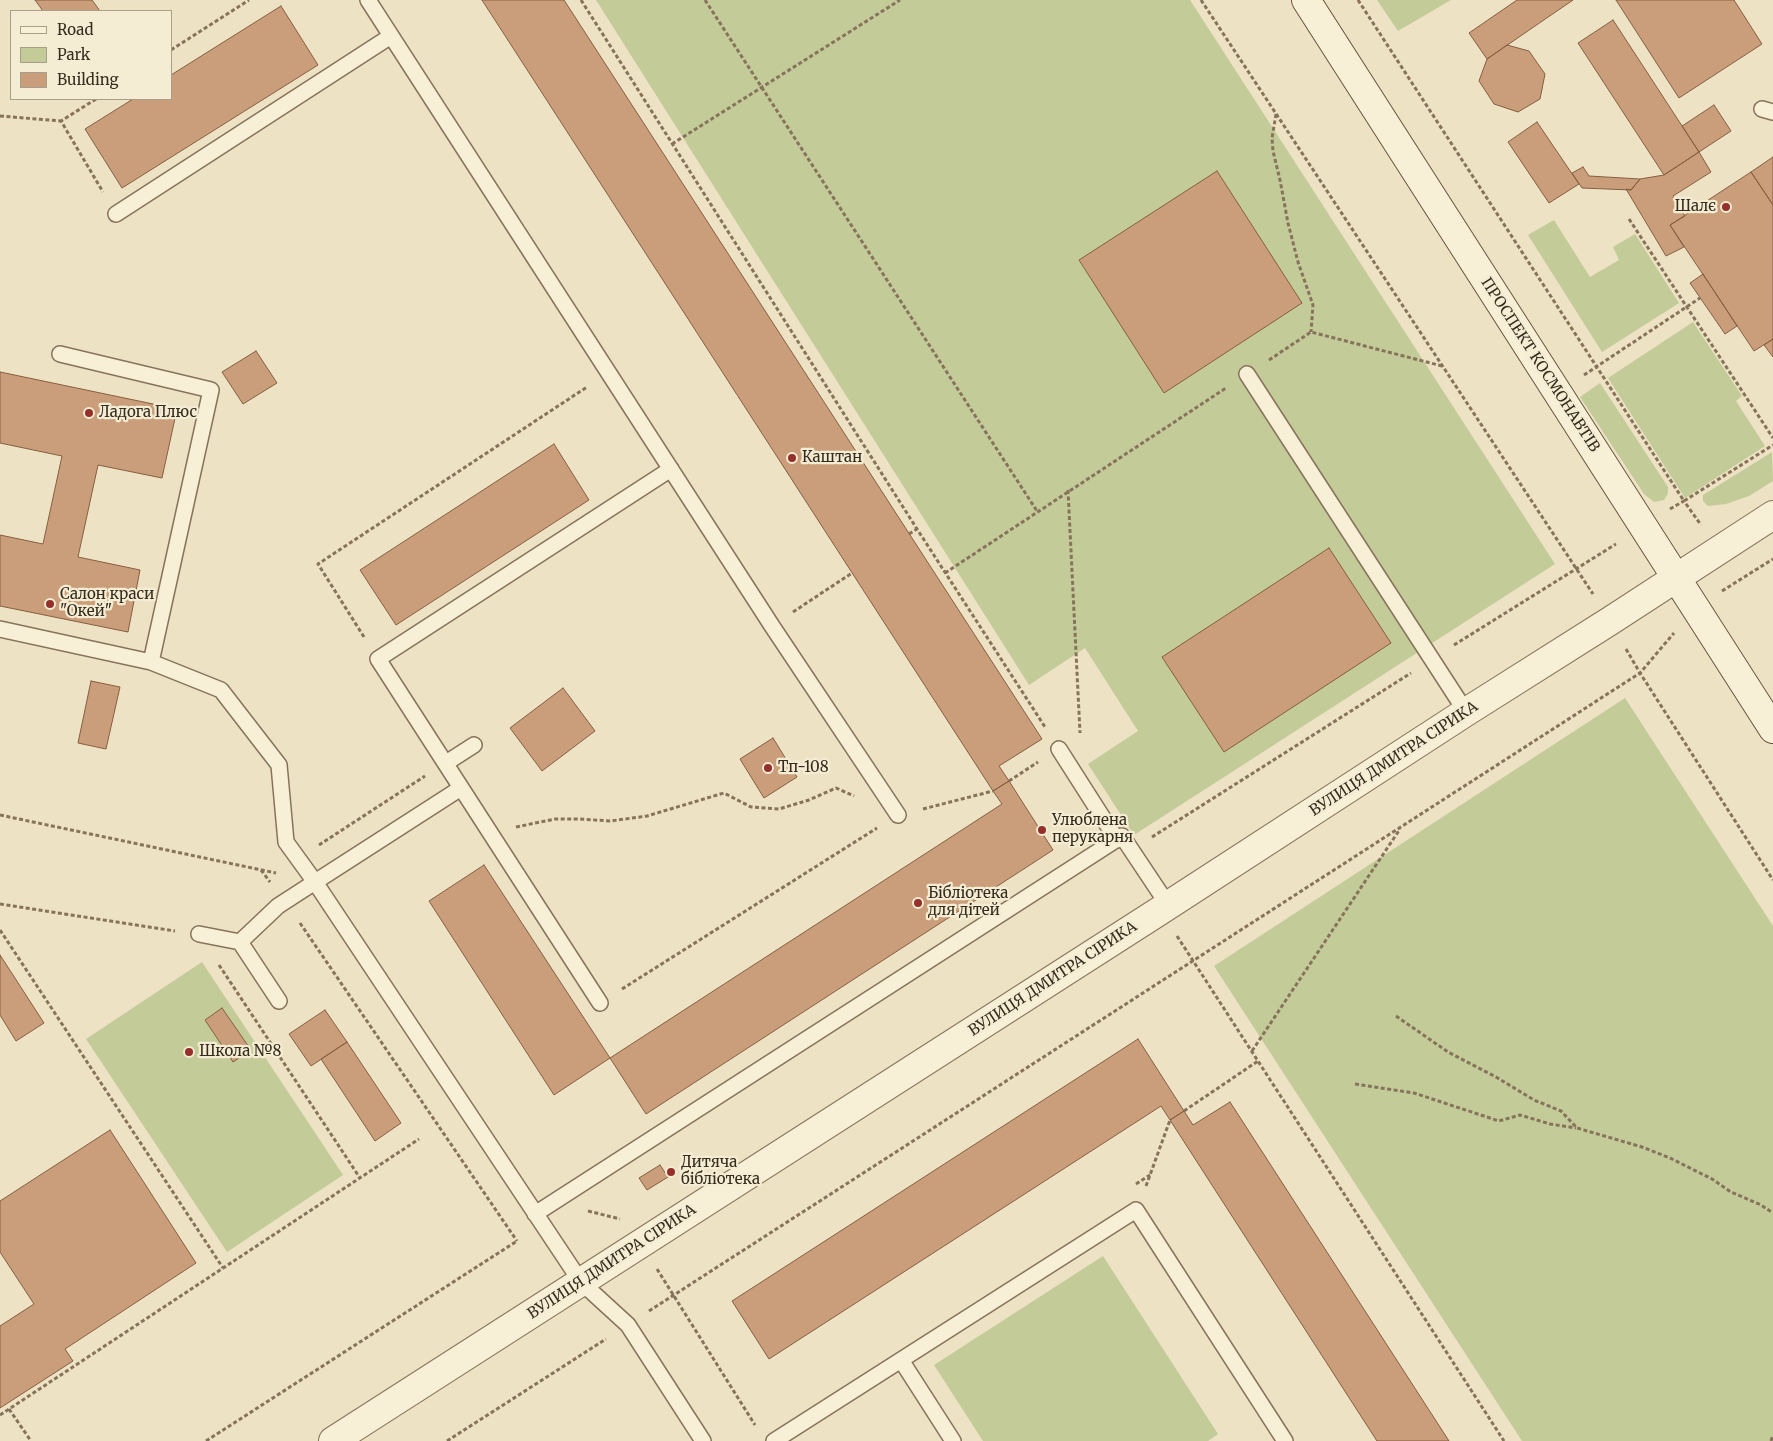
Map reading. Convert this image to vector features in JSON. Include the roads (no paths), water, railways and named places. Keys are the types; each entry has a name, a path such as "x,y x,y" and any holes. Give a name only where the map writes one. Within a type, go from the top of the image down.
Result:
{"street":[{"name":"ПРОСПЕКТ КОСМОНАВТІВ","path":"1306,0 1773,729"},
{"name":"ВУЛИЦЯ ДМИТРА СІРИКА","path":"333,1441 1773,515"}],"lane":[{"path":"368,0 772,626 898,815"},
{"path":"116,214 391,36"},
{"path":"60,354 211,390 150,662"},
{"path":"1247,374 1466,712"},
{"path":"600,1003 378,658 671,469"},
{"path":"0,629 150,662 221,690 279,765 286,842 315,882 581,1282 628,1325 703,1441"},
{"path":"446,763 474,745"},
{"path":"1059,749 1117,840"},
{"path":"240,942 285,902 462,788"},
{"path":"539,1219 553,1203 1122,836 1164,908"},
{"path":"199,934 240,942 279,1001"},
{"path":"774,1441 1136,1210 1285,1441"},
{"path":"901,1360 952,1441"}],"place":[{"name":"Шалє","path":"1726,207"},
{"name":"Ладога Плюс","path":"89,413"},
{"name":"Каштан","path":"792,458"},
{"name":"Салон краси \"Окей\"","path":"50,604"},
{"name":"Тп-108","path":"768,768"},
{"name":"Улюблена перукарня","path":"1042,830"},
{"name":"Бібліотека для дітей","path":"918,903"},
{"name":"Школа №8","path":"189,1052"},
{"name":"Дитяча бібліотека","path":"671,1172"}]}
